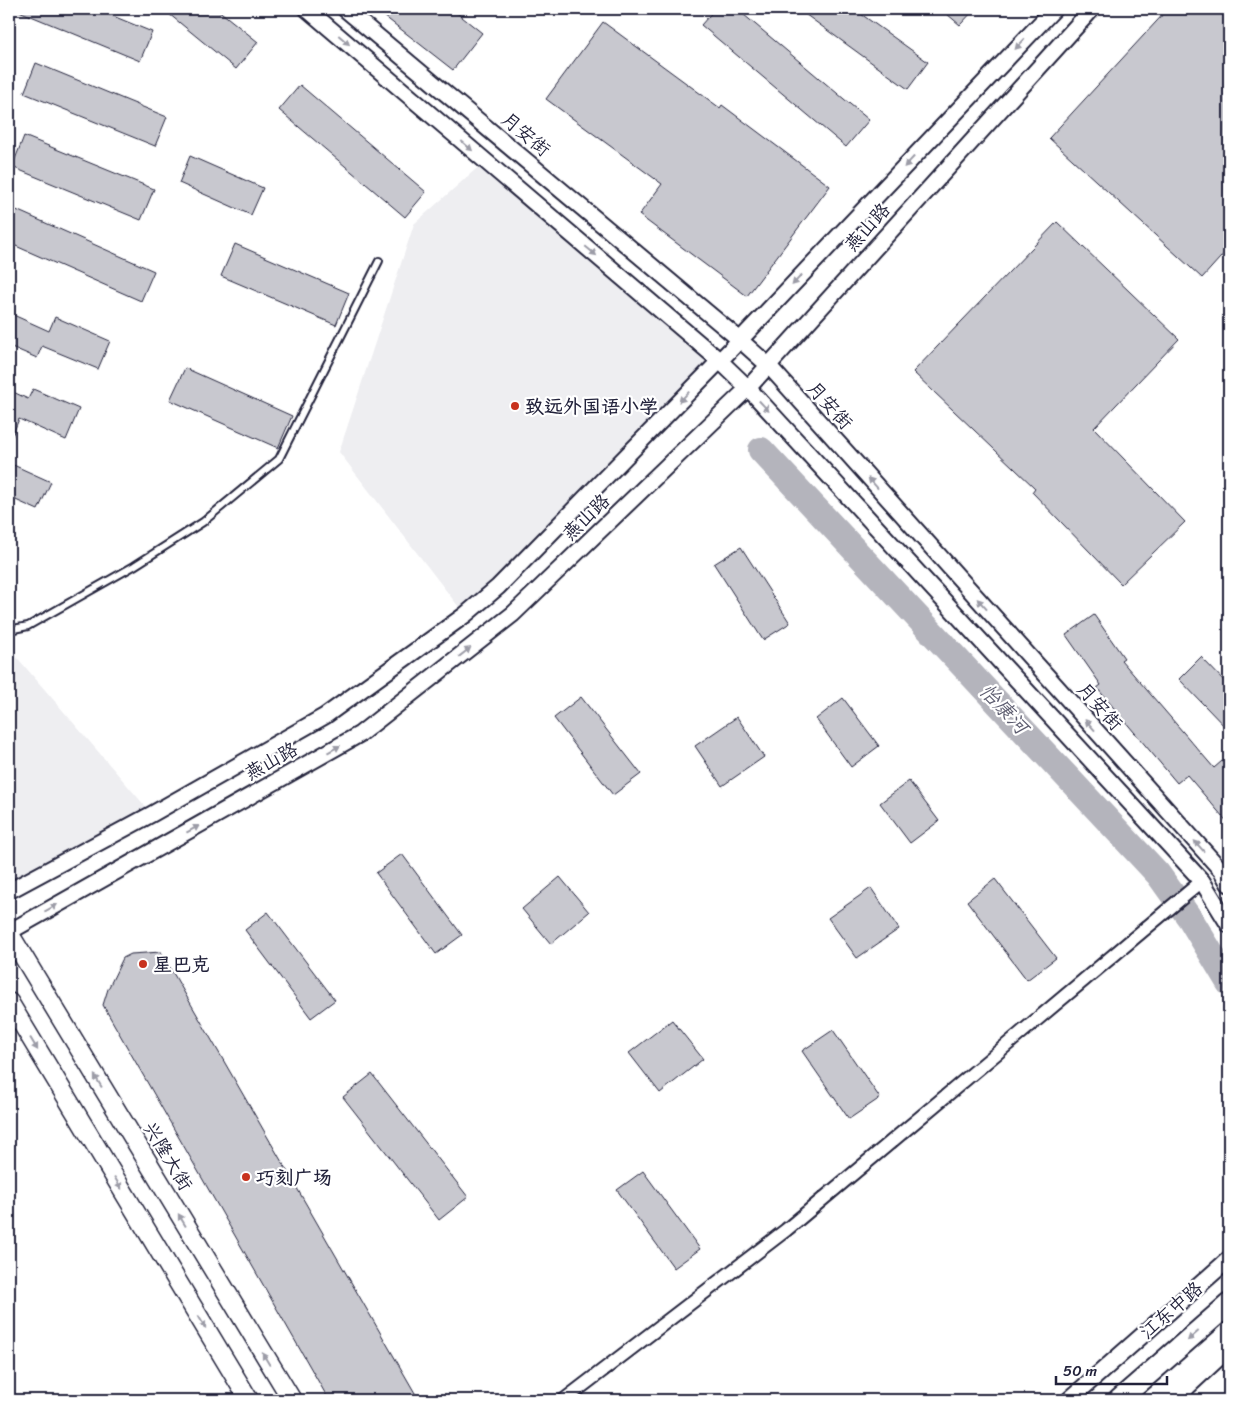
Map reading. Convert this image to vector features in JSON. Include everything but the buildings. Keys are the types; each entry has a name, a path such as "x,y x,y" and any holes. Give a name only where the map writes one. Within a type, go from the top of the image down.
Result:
{"main road":[{"name":"兴隆大街","path":"9,933 292,1400"},
{"path":"9,1002 249,1400"},
{"name":"江东中路","path":"1119,1400 1229,1304"},
{"path":"1202,1400 1229,1375"}],"street":[{"path":"307,9 720,361 748,388 1201,881 1229,925"},
{"name":"月安街","path":"345,9 740,340 768,366 1221,870 1229,884"},
{"name":"燕山路","path":"9,891 152,814 325,716 465,615 498,588 720,361 1054,9"},
{"name":"燕山路","path":"9,933 360,734 513,614 748,388 1092,9"},
{"path":"564,1400 786,1230 1201,881"},
{"name":"江东中路","path":"1068,1400 1229,1259"}],"lane":[{"path":"9,630 28,626 134,566 203,522 279,458 379,261"}],"shaded area":[{"name":"致远外国语小学","path":"485,161 720,361 465,615 339,452 414,224"},
{"path":"9,654 14,654 152,814 9,891"}],"waterway":[{"name":"怡康河","path":"761,450 1158,874 1191,920 1229,983"}],"place":[{"name":"致远外国语小学","path":"515,406"},
{"name":"星巴克","path":"143,964"},
{"name":"巧刻广场","path":"246,1177"}]}
